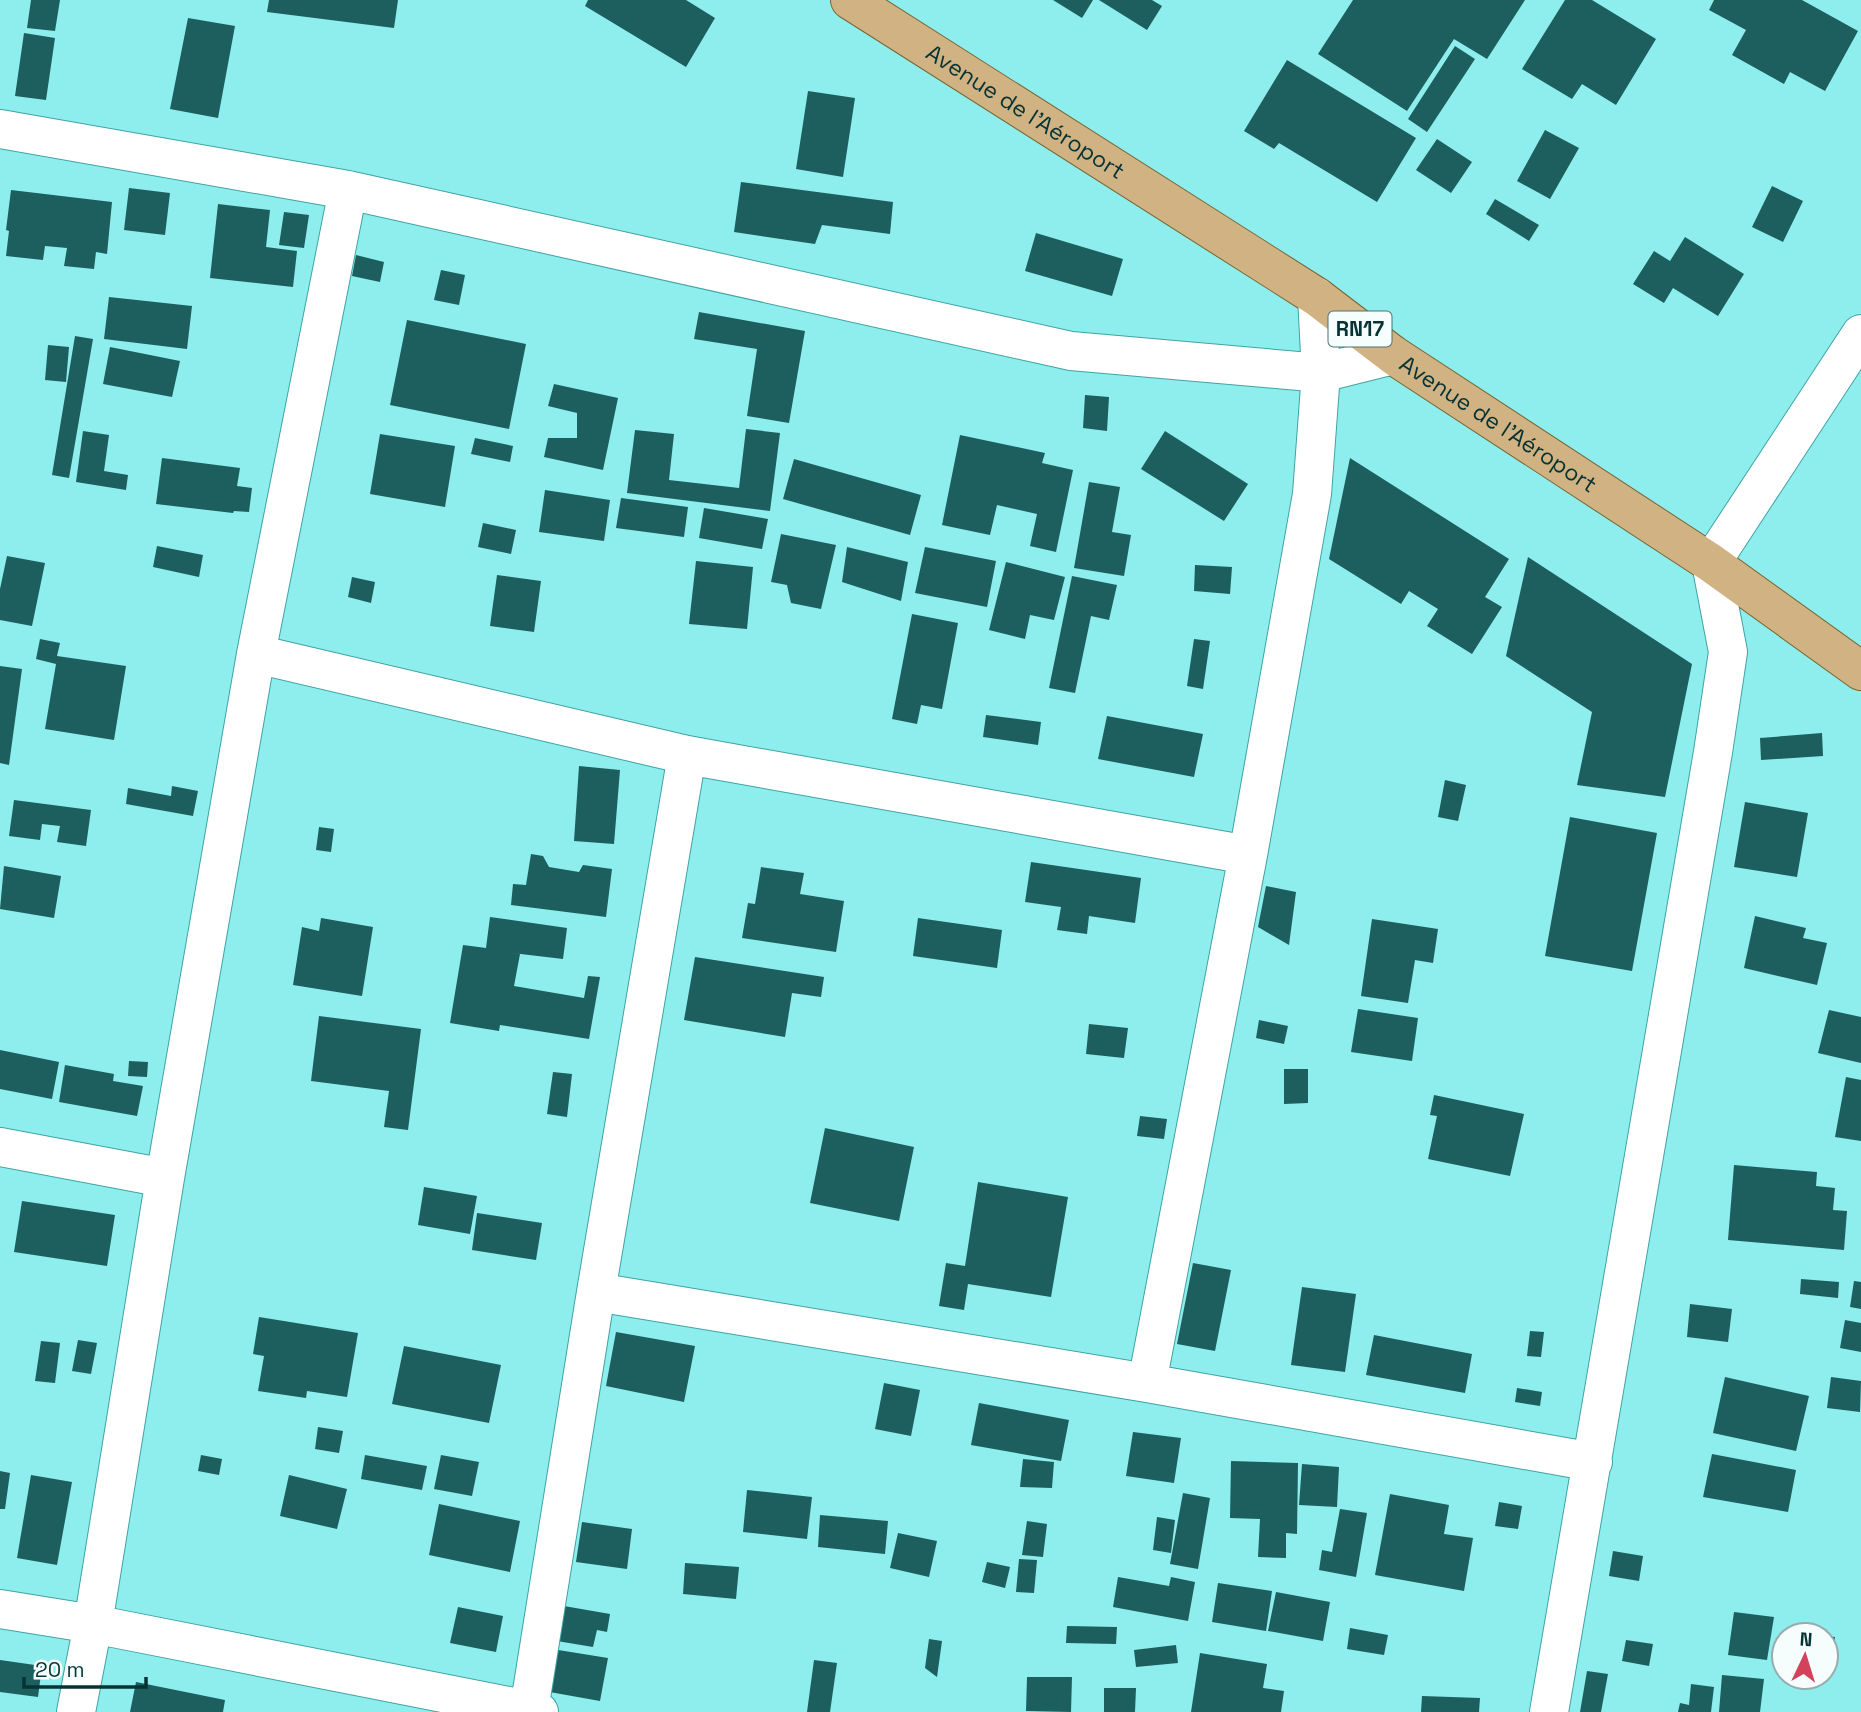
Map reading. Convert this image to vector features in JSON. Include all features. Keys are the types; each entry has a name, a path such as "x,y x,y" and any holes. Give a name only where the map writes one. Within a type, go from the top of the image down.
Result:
{"main road":[{"name":"Avenue de l'Aéroport","path":"850,0 1317,297 1393,355 1711,563 1861,671"}],"street":[{"path":"0,129 348,190 1071,351 1321,373 1393,355"},
{"path":"76,1712 256,654 348,190"},
{"path":"1147,1383 1248,855 1312,494 1321,373 1317,297"},
{"path":"1549,1712 1728,652 1711,563 1861,334"},
{"path":"256,654 687,755 1248,855"},
{"path":"0,1609 93,1624 534,1711 596,1293 687,755"},
{"path":"0,1147 165,1178"},
{"path":"596,1293 1147,1383 1593,1462"}],"building":[{"path":"31,0 60,0 55,31 27,28"},
{"path":"269,0 398,0 394,28 267,12"},
{"path":"588,0 686,0 715,18 686,67 585,6"},
{"path":"1053,0 1093,0 1082,18"},
{"path":"1099,0 1152,0 1162,6 1147,30"},
{"path":"1353,0 1525,0 1487,59 1454,39 1407,111 1318,54"},
{"path":"1565,0 1592,0 1656,39 1616,105 1582,84 1572,99 1522,69"},
{"path":"1714,0 1802,0 1858,31 1825,91 1790,72 1784,84 1732,55 1746,30 1709,10"},
{"path":"188,18 235,26 218,118 170,109"},
{"path":"24,33 55,38 46,100 15,96"},
{"path":"1455,46 1475,59 1427,132 1408,119"},
{"path":"1287,60 1416,138 1377,202 1279,143 1274,149 1244,131"},
{"path":"808,91 855,98 843,177 796,169"},
{"path":"1545,130 1579,148 1550,199 1517,181"},
{"path":"1437,139 1472,162 1451,193 1416,170"},
{"path":"741,182 893,202 890,234 822,225 815,244 734,232"},
{"path":"1772,186 1803,201 1783,242 1752,227"},
{"path":"129,188 170,193 165,235 124,230"},
{"path":"11,190 112,202 107,254 96,252 94,269 64,266 67,248 45,246 43,260 6,256"},
{"path":"1495,199 1539,225 1529,241 1486,214"},
{"path":"218,204 270,210 266,247 297,251 293,287 210,278"},
{"path":"284,212 309,215 304,248 279,245"},
{"path":"1036,233 1123,259 1112,296 1025,271"},
{"path":"1685,237 1744,274 1718,316 1673,288 1664,303 1633,284 1654,251 1670,261"},
{"path":"356,255 384,262 380,282 352,276"},
{"path":"441,270 465,275 459,305 434,300"},
{"path":"109,297 192,306 187,349 104,339"},
{"path":"699,312 805,331 789,423 747,416 757,349 694,339"},
{"path":"407,320 526,344 509,429 390,405"},
{"path":"75,336 93,339 69,478 52,475"},
{"path":"48,345 69,347 66,382 45,380"},
{"path":"110,347 180,361 172,397 103,384"},
{"path":"554,384 618,398 603,470 544,457 548,438 577,438 577,413 548,406"},
{"path":"1085,395 1109,397 1107,431 1083,428"},
{"path":"746,429 780,433 770,511 627,493 635,430 674,434 669,480 739,488"},
{"path":"83,431 109,435 104,471 128,475 126,490 76,482"},
{"path":"1165,431 1248,484 1224,521 1141,469"},
{"path":"380,434 455,446 445,507 370,494"},
{"path":"960,435 1045,453 1042,463 1073,470 1056,552 1030,546 1037,514 997,505 990,535 942,525"},
{"path":"475,438 513,446 510,462 471,454"},
{"path":"162,458 240,468 237,486 252,488 249,512 233,513 156,504"},
{"path":"1350,458 1509,559 1485,597 1502,607 1472,654 1427,626 1438,609 1409,591 1401,604 1329,559"},
{"path":"794,459 921,495 910,535 783,499"},
{"path":"1089,482 1120,487 1112,532 1131,535 1124,576 1074,568"},
{"path":"545,490 610,500 604,541 539,532"},
{"path":"621,498 688,507 684,537 616,528"},
{"path":"704,508 768,519 762,549 699,538"},
{"path":"483,523 516,530 511,554 478,547"},
{"path":"781,534 836,545 821,609 791,603 787,585 771,582"},
{"path":"157,546 203,555 199,577 153,567"},
{"path":"847,547 908,562 901,601 842,582"},
{"path":"925,547 996,561 987,607 915,593"},
{"path":"7,556 45,563 32,626 0,620 0,589"},
{"path":"1528,557 1692,664 1665,797 1577,785 1592,712 1506,656"},
{"path":"696,561 753,567 747,629 689,624"},
{"path":"1006,562 1065,577 1054,620 1030,615 1025,639 989,630"},
{"path":"1195,565 1232,567 1230,594 1194,591"},
{"path":"497,575 541,581 534,632 490,626"},
{"path":"1072,576 1117,585 1109,620 1091,616 1075,693 1049,688"},
{"path":"352,577 375,582 371,603 348,597"},
{"path":"912,614 958,623 942,709 921,705 917,724 892,719"},
{"path":"40,639 60,643 57,656 126,666 114,740 45,729 56,664 36,659"},
{"path":"1194,639 1210,641 1203,689 1187,686"},
{"path":"0,666 22,669 9,765 0,763"},
{"path":"986,715 1041,722 1038,745 983,737"},
{"path":"1107,716 1203,734 1194,777 1098,759"},
{"path":"1822,733 1823,756 1761,760 1760,738"},
{"path":"579,766 620,770 614,844 574,841"},
{"path":"1445,780 1466,785 1458,821 1438,817"},
{"path":"172,786 198,791 193,816 126,804 128,788 171,796"},
{"path":"14,800 91,810 86,846 57,842 60,826 42,824 40,840 9,836"},
{"path":"1745,802 1808,813 1797,877 1734,867"},
{"path":"1570,817 1657,833 1632,971 1545,956"},
{"path":"319,827 334,829 331,852 316,850"},
{"path":"531,854 543,856 549,867 579,872 583,865 612,869 606,917 511,905 513,884 526,885"},
{"path":"1031,862 1141,878 1135,923 1089,916 1087,934 1057,930 1061,907 1025,902"},
{"path":"4,866 61,876 54,918 0,909"},
{"path":"761,867 804,873 800,894 844,901 836,952 742,938 748,903 755,904"},
{"path":"1266,886 1296,892 1289,945 1258,927"},
{"path":"1755,916 1806,928 1803,938 1827,943 1817,985 1744,968"},
{"path":"490,917 567,928 563,959 504,952 520,954 514,986 584,998 588,976 600,977 589,1039 500,1025 499,1031 450,1023 463,945 486,948"},
{"path":"321,918 373,927 362,996 293,985 302,927 319,931"},
{"path":"918,918 1002,930 997,968 913,956"},
{"path":"1372,919 1438,929 1433,963 1415,960 1408,1003 1361,996"},
{"path":"695,957 824,977 821,997 792,993 785,1037 684,1020"},
{"path":"1358,1009 1418,1018 1412,1061 1351,1052"},
{"path":"1829,1010 1861,1017 1861,1063 1818,1053"},
{"path":"319,1016 421,1029 408,1130 384,1127 389,1091 311,1081"},
{"path":"1259,1020 1288,1026 1284,1044 1256,1038"},
{"path":"1089,1024 1128,1028 1124,1058 1086,1054"},
{"path":"0,1050 59,1062 52,1099 0,1089"},
{"path":"129,1061 148,1062 147,1077 128,1076"},
{"path":"65,1065 114,1074 113,1081 143,1086 137,1116 59,1102"},
{"path":"1284,1069 1308,1069 1308,1103 1284,1104"},
{"path":"553,1072 572,1074 567,1117 547,1114"},
{"path":"1846,1077 1861,1080 1861,1141 1835,1137"},
{"path":"1434,1095 1524,1114 1510,1176 1428,1159 1437,1116 1430,1115"},
{"path":"1140,1116 1167,1119 1164,1139 1137,1136"},
{"path":"825,1128 914,1147 899,1221 810,1203"},
{"path":"1734,1165 1817,1172 1816,1186 1835,1188 1833,1210 1847,1211 1844,1250 1728,1240"},
{"path":"978,1182 1068,1197 1051,1297 968,1284 964,1310 939,1306 946,1263 965,1266"},
{"path":"424,1187 477,1196 470,1234 418,1225"},
{"path":"22,1201 115,1215 107,1266 14,1252"},
{"path":"477,1213 542,1223 536,1260 472,1250"},
{"path":"1193,1263 1231,1270 1215,1351 1177,1344"},
{"path":"1801,1279 1839,1282 1838,1298 1800,1294"},
{"path":"1854,1281 1861,1282 1861,1309 1850,1307"},
{"path":"1302,1287 1356,1294 1345,1372 1291,1365"},
{"path":"1690,1304 1732,1309 1728,1342 1687,1337"},
{"path":"259,1317 358,1333 347,1397 307,1391 306,1398 258,1391 264,1356 253,1354"},
{"path":"1845,1320 1861,1323 1861,1352 1840,1348"},
{"path":"1530,1331 1544,1332 1541,1357 1527,1356"},
{"path":"616,1332 695,1346 684,1402 606,1386"},
{"path":"1374,1335 1472,1354 1465,1393 1366,1375"},
{"path":"78,1340 97,1343 91,1374 72,1371"},
{"path":"41,1341 60,1343 55,1383 35,1381"},
{"path":"404,1346 501,1365 489,1423 392,1404"},
{"path":"1725,1377 1809,1396 1796,1451 1713,1433"},
{"path":"1831,1377 1861,1381 1860,1412 1827,1408"},
{"path":"884,1383 920,1390 911,1436 875,1429"},
{"path":"1517,1388 1542,1392 1540,1406 1515,1402"},
{"path":"979,1403 1069,1420 1061,1461 971,1445"},
{"path":"318,1427 343,1431 339,1453 315,1449"},
{"path":"1133,1432 1181,1438 1174,1483 1126,1476"},
{"path":"1712,1454 1796,1470 1788,1512 1703,1497"},
{"path":"201,1455 222,1459 219,1475 198,1471"},
{"path":"365,1455 427,1466 422,1490 361,1479"},
{"path":"441,1455 479,1462 472,1496 434,1489"},
{"path":"1023,1459 1054,1462 1052,1488 1020,1487"},
{"path":"1231,1461 1298,1463 1297,1534 1286,1533 1286,1558 1258,1557 1260,1519 1230,1518"},
{"path":"1302,1464 1339,1467 1337,1507 1299,1505"},
{"path":"0,1471 10,1473 5,1509 0,1509"},
{"path":"31,1475 72,1482 57,1565 17,1558"},
{"path":"289,1475 347,1489 337,1529 280,1516"},
{"path":"747,1490 812,1497 807,1539 743,1532"},
{"path":"1183,1493 1210,1498 1198,1569 1170,1564"},
{"path":"1390,1494 1449,1505 1444,1534 1473,1538 1464,1591 1375,1575"},
{"path":"1499,1502 1522,1506 1518,1529 1495,1526"},
{"path":"439,1504 520,1521 510,1572 429,1555"},
{"path":"1340,1509 1367,1513 1356,1577 1319,1570 1322,1550 1332,1552"},
{"path":"820,1515 888,1521 885,1554 818,1547"},
{"path":"1157,1517 1175,1520 1171,1553 1153,1550"},
{"path":"1027,1521 1047,1524 1043,1557 1022,1555"},
{"path":"582,1522 632,1529 627,1569 576,1562"},
{"path":"898,1533 937,1541 929,1577 890,1568"},
{"path":"1613,1551 1643,1556 1639,1581 1609,1576"},
{"path":"1019,1559 1037,1560 1034,1593 1016,1592"},
{"path":"987,1562 1010,1567 1005,1588 982,1582"},
{"path":"685,1563 739,1567 736,1599 683,1594"},
{"path":"1118,1577 1169,1586 1171,1577 1195,1582 1188,1621 1113,1607"},
{"path":"1218,1583 1272,1591 1266,1631 1212,1622"},
{"path":"1276,1592 1330,1602 1323,1641 1268,1631"},
{"path":"564,1606 610,1614 607,1632 597,1630 593,1647 557,1641"},
{"path":"458,1607 503,1616 496,1652 450,1643"},
{"path":"1734,1612 1774,1617 1773,1621 1770,1621 1767,1660 1728,1655"},
{"path":"1067,1626 1117,1627 1116,1644 1066,1643"},
{"path":"1350,1628 1388,1635 1384,1655 1347,1649"},
{"path":"929,1639 942,1641 937,1677 925,1668"},
{"path":"1626,1640 1653,1644 1649,1666 1622,1661"},
{"path":"1176,1645 1178,1663 1136,1667 1134,1650"},
{"path":"552,1649 608,1658 600,1701 544,1691"},
{"path":"1200,1653 1267,1664 1263,1688 1284,1691 1281,1712 1191,1712"},
{"path":"0,1660 42,1666 38,1697 0,1692"},
{"path":"814,1660 837,1663 830,1712 807,1712"},
{"path":"1587,1671 1608,1674 1601,1712 1580,1712"},
{"path":"1722,1675 1764,1679 1760,1712 1719,1712"},
{"path":"1027,1677 1072,1677 1071,1712 1026,1711"},
{"path":"136,1682 225,1700 223,1712 130,1712"},
{"path":"1691,1684 1714,1687 1711,1712 1678,1712 1680,1703 1689,1705"},
{"path":"1104,1688 1136,1688 1135,1712 1104,1712"},
{"path":"1422,1696 1480,1698 1479,1712 1421,1712"}]}
